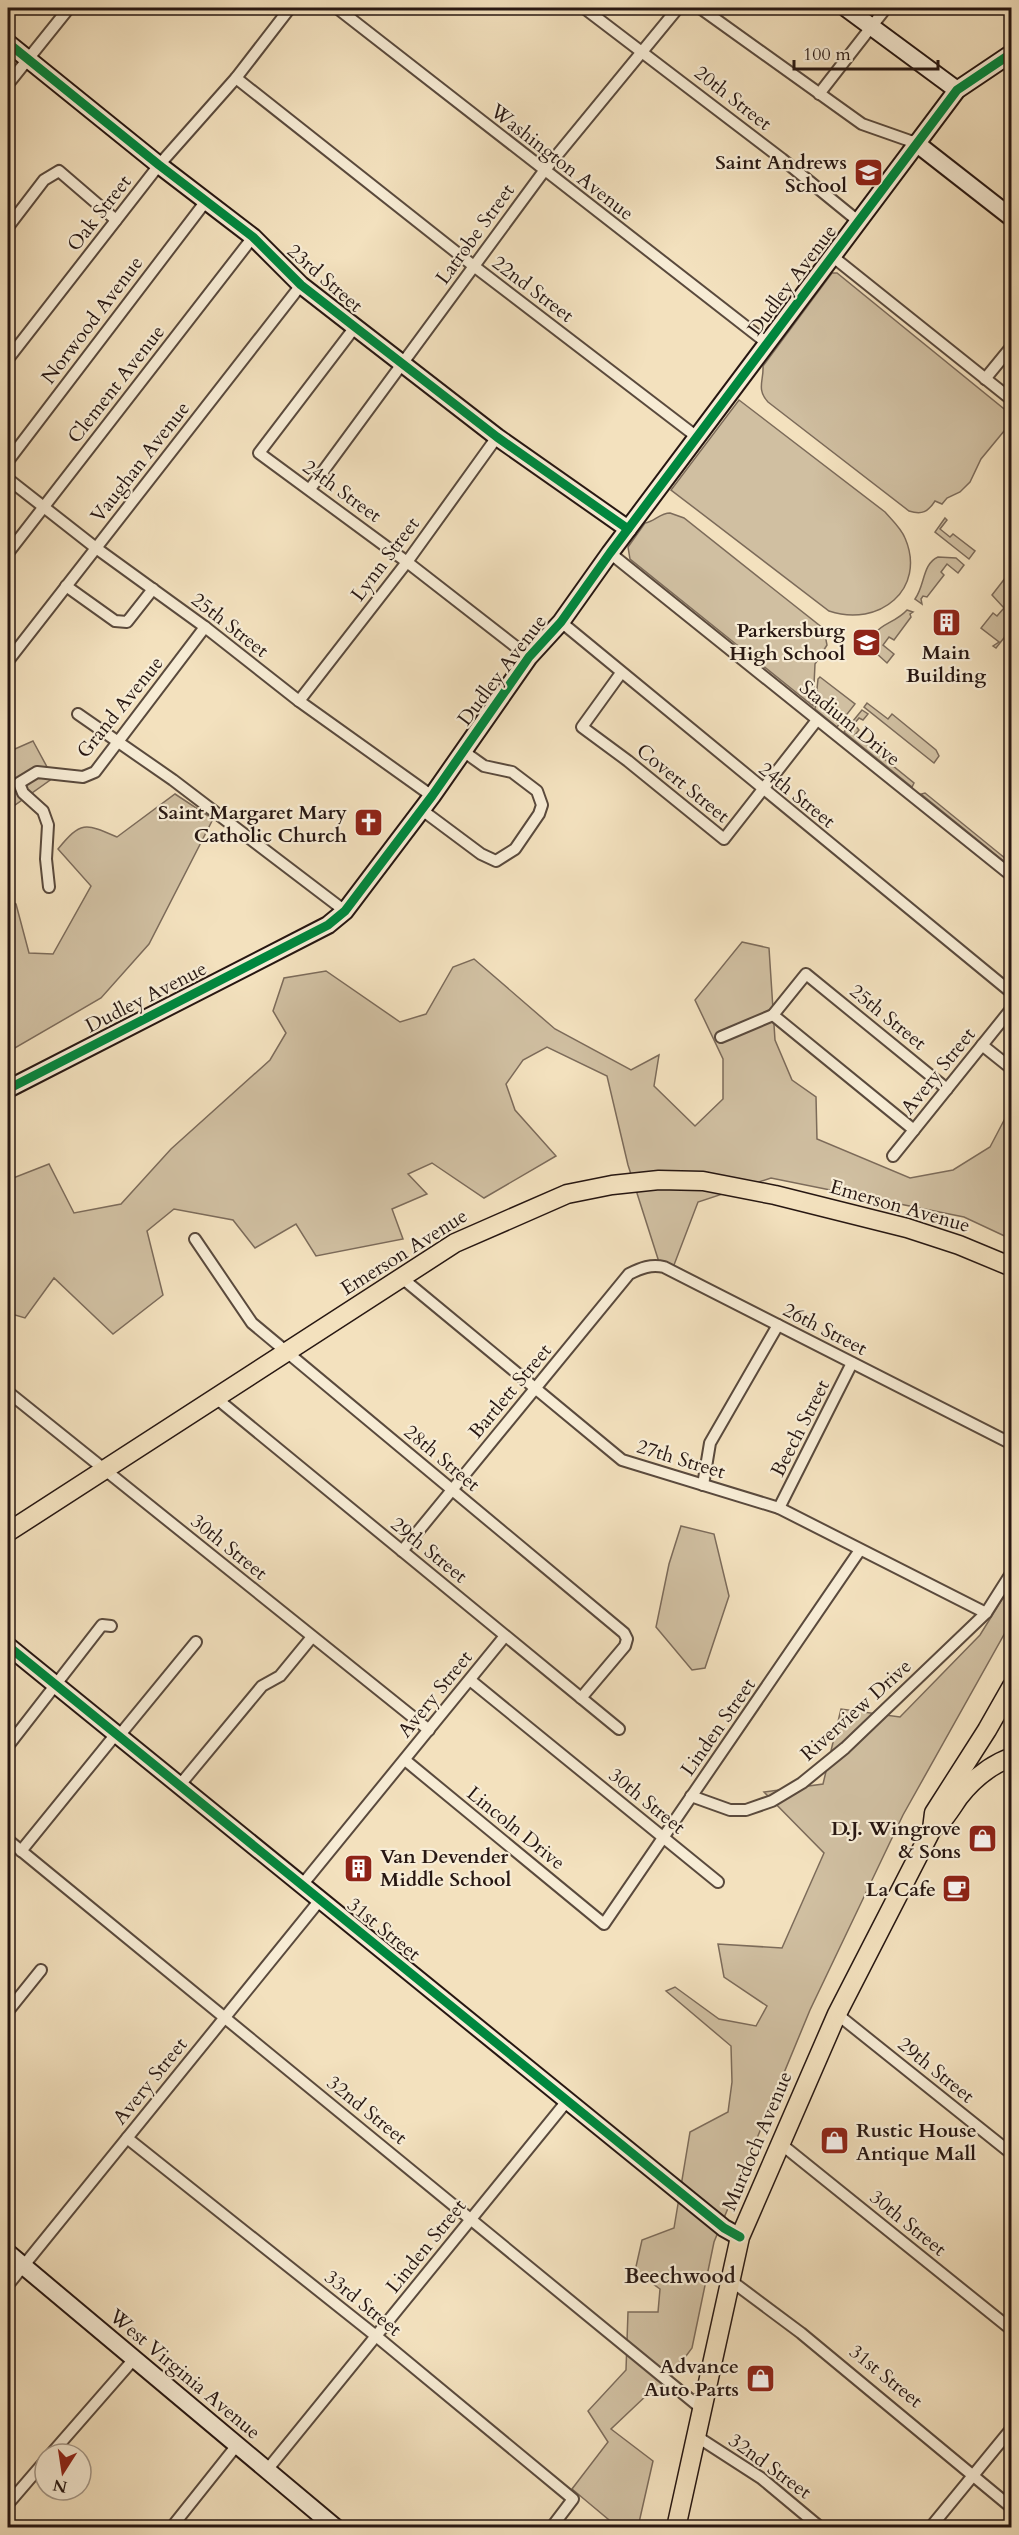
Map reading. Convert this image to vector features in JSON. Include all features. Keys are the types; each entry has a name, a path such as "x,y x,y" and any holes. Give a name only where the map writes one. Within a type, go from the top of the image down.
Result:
{"main road":[{"name":"Emerson Avenue","path":"8,1532 455,1243 567,1194 612,1185 659,1180 703,1182 844,1211 959,1245 1011,1267"},
{"name":"Murdoch Avenue","path":"676,2528 740,2237 837,2014 932,1829 934,1813 987,1730 1011,1686"},
{"path":"987,1730 985,1748 991,1767"},
{"name":"Murdoch Avenue","path":"932,1829 946,1819 959,1798 976,1778 1011,1757"}],"street":[{"path":"8,84 69,8"},
{"name":"Oak Street","path":"8,359 159,165 236,78 290,8"},
{"name":"Washington Avenue","path":"337,8 767,343"},
{"name":"20th Street","path":"584,8 782,159 858,221"},
{"name":"Latrobe Street","path":"310,489 544,171 678,8"},
{"path":"700,8 862,124 916,143 1011,218"},
{"path":"846,8 957,90"},
{"path":"819,93 886,8"},
{"name":"23rd Street","path":"8,43 159,165 253,237 301,285 497,437 628,530"},
{"name":"Dudley Avenue","path":"8,1089 327,925 345,911 422,810 529,657 561,622 610,553 957,90 1011,53"},
{"name":"22nd Street","path":"236,78 475,267 697,437"},
{"path":"8,227 44,180 59,171 116,220"},
{"name":"Norwood Avenue","path":"8,461 206,201"},
{"name":"Clement Avenue","path":"8,554 253,237"},
{"path":"832,256 1011,400"},
{"name":"Vaughan Avenue","path":"8,661 301,285"},
{"name":"24th Street","path":"355,327 259,453 310,489 529,657"},
{"path":"985,379 1011,346"},
{"name":"Lynn Street","path":"299,701 406,562 497,437"},
{"name":"25th Street","path":"8,479 96,548 205,627 299,701 432,796"},
{"name":"Stadium Drive","path":"610,553 1011,876"},
{"path":"66,586 115,621 127,622 153,589"},
{"name":"24th Street","path":"561,622 1011,993"},
{"name":"Grand Avenue","path":"49,887 46,859 48,825 43,811 23,794 19,783 37,772 83,777 95,772 205,627"},
{"name":"Covert Street","path":"621,673 582,727 628,760 724,839 818,720"},
{"path":"78,714 173,780 345,911"},
{"path":"422,810 481,854 496,861 515,849 539,814 542,805 537,791 512,772 484,766 464,751"},
{"name":"25th Street","path":"773,1015 806,974 947,1089"},
{"name":"Avery Street","path":"893,1156 1011,1008"},
{"path":"721,1037 773,1015 914,1130"},
{"path":"982,1045 1011,1069"},
{"name":"28th Street","path":"195,1239 252,1323 624,1633 627,1639 625,1646 581,1698"},
{"name":"26th Street","path":"624,1281 629,1274 641,1268 656,1265 664,1267 1011,1444"},
{"name":"27th Street","path":"402,1278 622,1460 779,1508 986,1613"},
{"name":"Bartlett Street","path":"402,1551 624,1281"},
{"path":"703,1485 710,1443 778,1325"},
{"name":"Beech Street","path":"779,1508 852,1363"},
{"name":"30th Street","path":"8,1392 429,1730"},
{"name":"29th Street","path":"216,1398 619,1730"},
{"name":"Linden Street","path":"604,1924 860,1550"},
{"name":"Riverview Drive","path":"692,1796 730,1810 746,1810 772,1801 802,1783 845,1748 986,1613 1011,1572"},
{"path":"8,1746 102,1625 111,1626"},
{"name":"Avery Street","path":"302,1885 505,1636"},
{"path":"179,1786 262,1686 280,1676 312,1637"},
{"path":"21,1851 116,1734 123,1731 196,1642"},
{"name":"31st Street","path":"8,1646 724,2228 740,2237"},
{"name":"30th Street","path":"470,1680 718,1882"},
{"name":"Lincoln Drive","path":"405,1760 604,1924"},
{"name":"32nd Street","path":"8,1840 702,2409"},
{"name":"Avery Street","path":"8,2285 320,1900"},
{"path":"8,2011 41,1970"},
{"name":"29th Street","path":"837,2014 1011,2154"},
{"name":"Linden Street","path":"267,2470 567,2101"},
{"name":"33rd Street","path":"127,2138 376,2336 573,2499 551,2528"},
{"name":"30th Street","path":"781,2144 1011,2330"},
{"name":"West Virginia Avenue","path":"8,2253 336,2528"},
{"name":"31st Street","path":"730,2280 801,2333 1011,2508"},
{"path":"61,2442 134,2359"},
{"path":"930,2528 1011,2428"},
{"name":"32nd Street","path":"696,2436 761,2478 821,2528"},
{"path":"171,2528 237,2445"},
{"path":"8,2504 33,2475"}],"shaded area":[{"path":"832,273 837,273 1009,413 1011,420 1009,425 981,459 970,482 942,504 935,501 924,512 909,511 768,402 762,393 763,366"},
{"path":"739,400 885,512 899,527 910,556 909,573 904,588 894,600 881,609 865,614 848,615 829,611 671,490"},
{"path":"670,513 684,518 824,629 827,645 815,664 813,706 630,559 628,547 645,523"},
{"path":"945,518 947,520 940,529 950,537 953,534 975,551 969,559 935,532"},
{"path":"938,557 956,558 964,565 958,573 947,564 941,572 944,575 927,597 923,596 921,599 922,604 915,599 926,570"},
{"path":"1006,577 1006,602 1011,606 1011,629 996,648 993,646 999,642 981,628 993,613 997,616 1004,608 992,595"},
{"path":"907,610 913,612 910,614 911,617 894,640 889,637 883,645 894,654 887,663 875,652 874,636 882,627"},
{"path":"820,677 855,704 837,727 815,709"},
{"path":"867,703 888,719 892,714 936,750 939,756 934,763 864,707"},
{"path":"862,710 868,714 863,720 859,718 854,724 859,730 855,735 914,783 912,787 844,732"},
{"path":"33,741 53,778 8,810 8,752"},
{"path":"925,793 1011,863 1011,867 921,794"},
{"path":"175,794 213,819 149,944 101,998 8,1052 8,899 16,904 29,953 53,954 91,886 58,849 72,833 84,827 98,829 117,837"},
{"path":"742,942 769,948 775,1040 792,1080 816,1097 817,1139 910,1178 953,1170 990,1147 1011,1107 1011,1239 964,1217 771,1178 698,1202 674,1265 659,1262 628,1165 607,1076 547,1047 523,1060 506,1084 515,1110 556,1156 484,1198 432,1163 408,1174 427,1194 392,1209 403,1239 316,1256 296,1224 255,1248 233,1220 174,1209 147,1231 163,1295 113,1334 54,1278 25,1318 8,1313 8,1180 49,1164 74,1213 121,1204 171,1149 270,1060 286,1033 273,1011 284,978 326,971 400,1022 426,1014 453,967 474,959 555,1029 631,1070 659,1055 654,1086 695,1126 723,1099 723,1059 695,1000"},
{"path":"681,1526 714,1534 729,1596 705,1668 692,1670 656,1627 669,1564"},
{"path":"1011,1585 1011,1622 903,1815 810,2010 714,2242 692,2348 658,2394 649,2393 611,2429 653,2461 638,2527 614,2527 615,2525 572,2489 608,2442 588,2411 626,2370 628,2312 658,2312 660,2289 635,2271 642,2240 674,2228 690,2132 728,2112 732,2082 731,2046 666,1991 675,1987 719,2019 756,2026 767,2006 724,1977 718,1944 782,1948 824,1853 764,1792 823,1784 841,1709 900,1717 980,1635"}],"cycle path":[{"path":"8,43 159,165 253,237 301,285 497,437 628,529"},
{"path":"8,1089 328,925 345,911 432,796 529,657 561,622 610,553 957,90 1012,53"},
{"path":"8,1646 724,2228 740,2237"}],"place":[{"name":"Saint Andrews School","path":"868,173"},
{"name":"Main Building","path":"946,622"},
{"name":"Parkersburg High School","path":"866,642"},
{"name":"Saint Margaret Mary Catholic Church","path":"368,823"},
{"name":"D.J. Wingrove & Sons","path":"982,1839"},
{"name":"Van Devender Middle School","path":"359,1868"},
{"name":"La Cafe","path":"957,1889"},
{"name":"Rustic House Antique Mall","path":"835,2141"},
{"name":"Advance Auto Parts","path":"760,2378"}],"district":[{"name":"Beechwood","path":"680,2276"}]}
